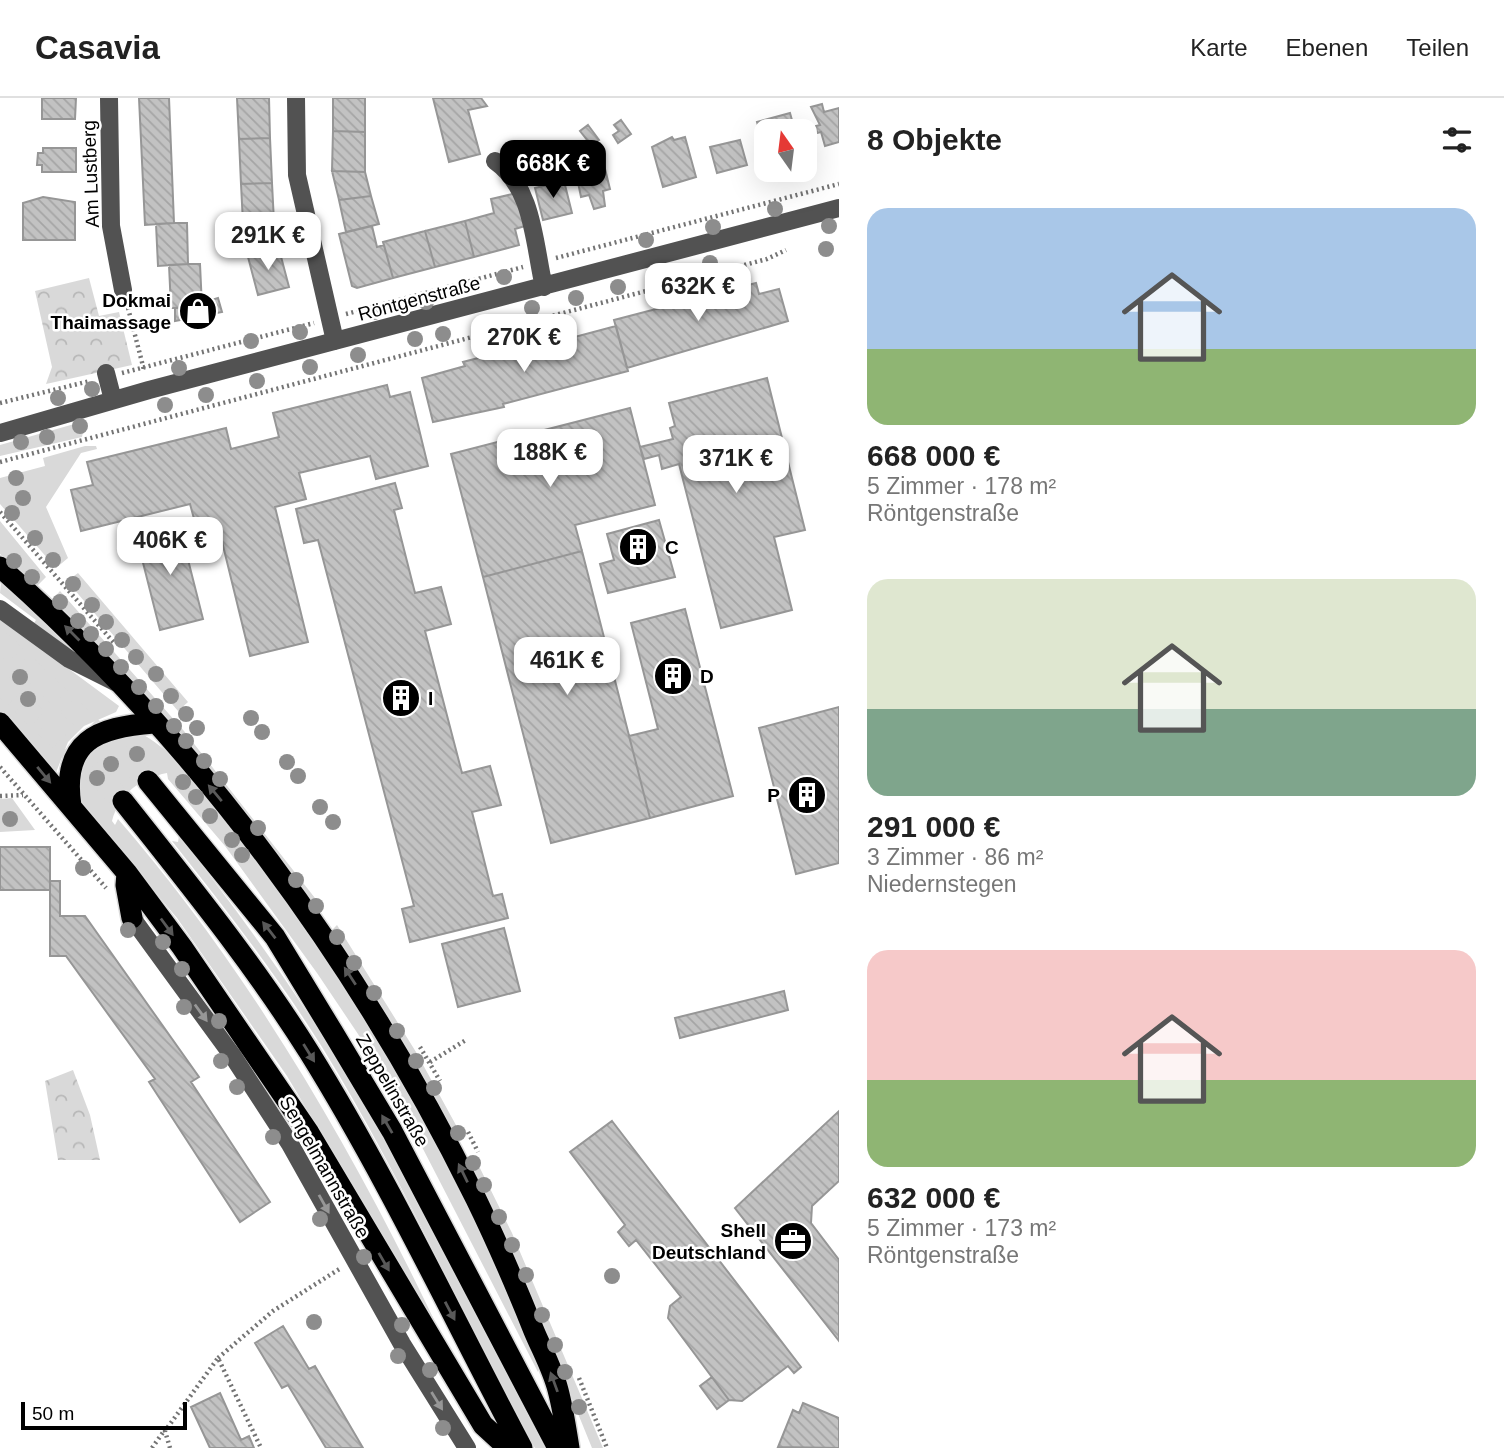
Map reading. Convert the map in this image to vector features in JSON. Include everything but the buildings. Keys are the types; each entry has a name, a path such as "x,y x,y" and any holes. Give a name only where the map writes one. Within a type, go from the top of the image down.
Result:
{"highway":[{"path":"0,567 47,608 118,683 218,797 292,892 350,977 410,1074 500,1247 558,1388 569,1448"},
{"path":"0,723 127,873 309,1133 483,1425 508,1448"},
{"path":"71,807 69,766 80,748 99,732 122,725 154,723"},
{"name":"Zeppelinstraße","path":"148,781 275,937 328,1023 392,1131 558,1448"},
{"path":"123,801 248,960 309,1052 365,1148 522,1448"},
{"path":"127,873 126,885 132,918"}],"street":[{"name":"Am Lustberg","path":"109,98 111,226 123,290"},
{"path":"296,98 297,174 335,341"},
{"path":"495,162 504,167 526,202 544,287"},
{"name":"Röntgenstraße","path":"4,430 839,208"},
{"path":"106,375 113,400"},
{"path":"0,609 69,659 118,683"},
{"name":"Sengelmannstraße","path":"132,918 232,1055 283,1133 402,1344 467,1448"}],"path":[{"path":"339,316 839,184"},
{"path":"0,462 754,263 786,250"},
{"path":"123,290 149,390"},
{"path":"0,403 320,321"},
{"path":"0,767 132,918"},
{"path":"0,796 23,795"},
{"path":"430,1062 466,1040"},
{"path":"152,1448 218,1358 273,1311 355,1260"},
{"path":"218,1358 261,1448"},
{"path":"165,1431 170,1448"}],"green space":[{"path":"89,278 99,316 119,312 132,365 46,384 52,367 35,291"},
{"path":"85,421 82,437 0,456 0,445"},
{"path":"85,446 96,446 97,449 81,453 46,507 68,558 56,568 0,504 0,478 45,466 43,458"},
{"path":"0,521 46,577 37,586 0,554"},
{"path":"78,573 188,702 178,711 67,581"},
{"path":"1,582 70,645 69,650 32,626 36,620 0,593"},
{"path":"60,591 184,731 322,907 317,911 157,712 53,599"},
{"path":"0,618 119,706 116,712 84,726 68,742 55,775 0,714"},
{"path":"138,732 167,752 203,791 308,931 354,998 434,1134 466,1199 525,1333 539,1367 538,1372 421,1145 358,1034 225,846 168,779 167,773 140,783 125,795 112,821 115,825 118,819 166,878 257,1003 299,1069 376,1204 444,1341 287,1076 177,918 84,808 76,785 79,767 101,740"},
{"path":"12,798 35,830 0,832 0,799"},
{"path":"179,836 282,975 329,1046 396,1160 545,1448 535,1448 531,1441 378,1143 322,1047 269,968 172,841 178,842"},
{"path":"337,925 416,1052 463,1138 457,1141 331,931"},
{"path":"73,1070 90,1115 100,1160 58,1160 45,1081"},
{"path":"474,1156 512,1233 603,1448 592,1448 542,1325 467,1160"}],"tunnel":[{"path":"0,641 148,781"},
{"path":"0,683 123,801"}],"place":[{"name":"Dokmai Thaimassage","path":"198,311"},
{"name":"C","path":"638,547"},
{"name":"D","path":"673,676"},
{"name":"I","path":"401,698"},
{"name":"P","path":"807,795"},
{"name":"Shell Deutschland","path":"793,1241"}]}
